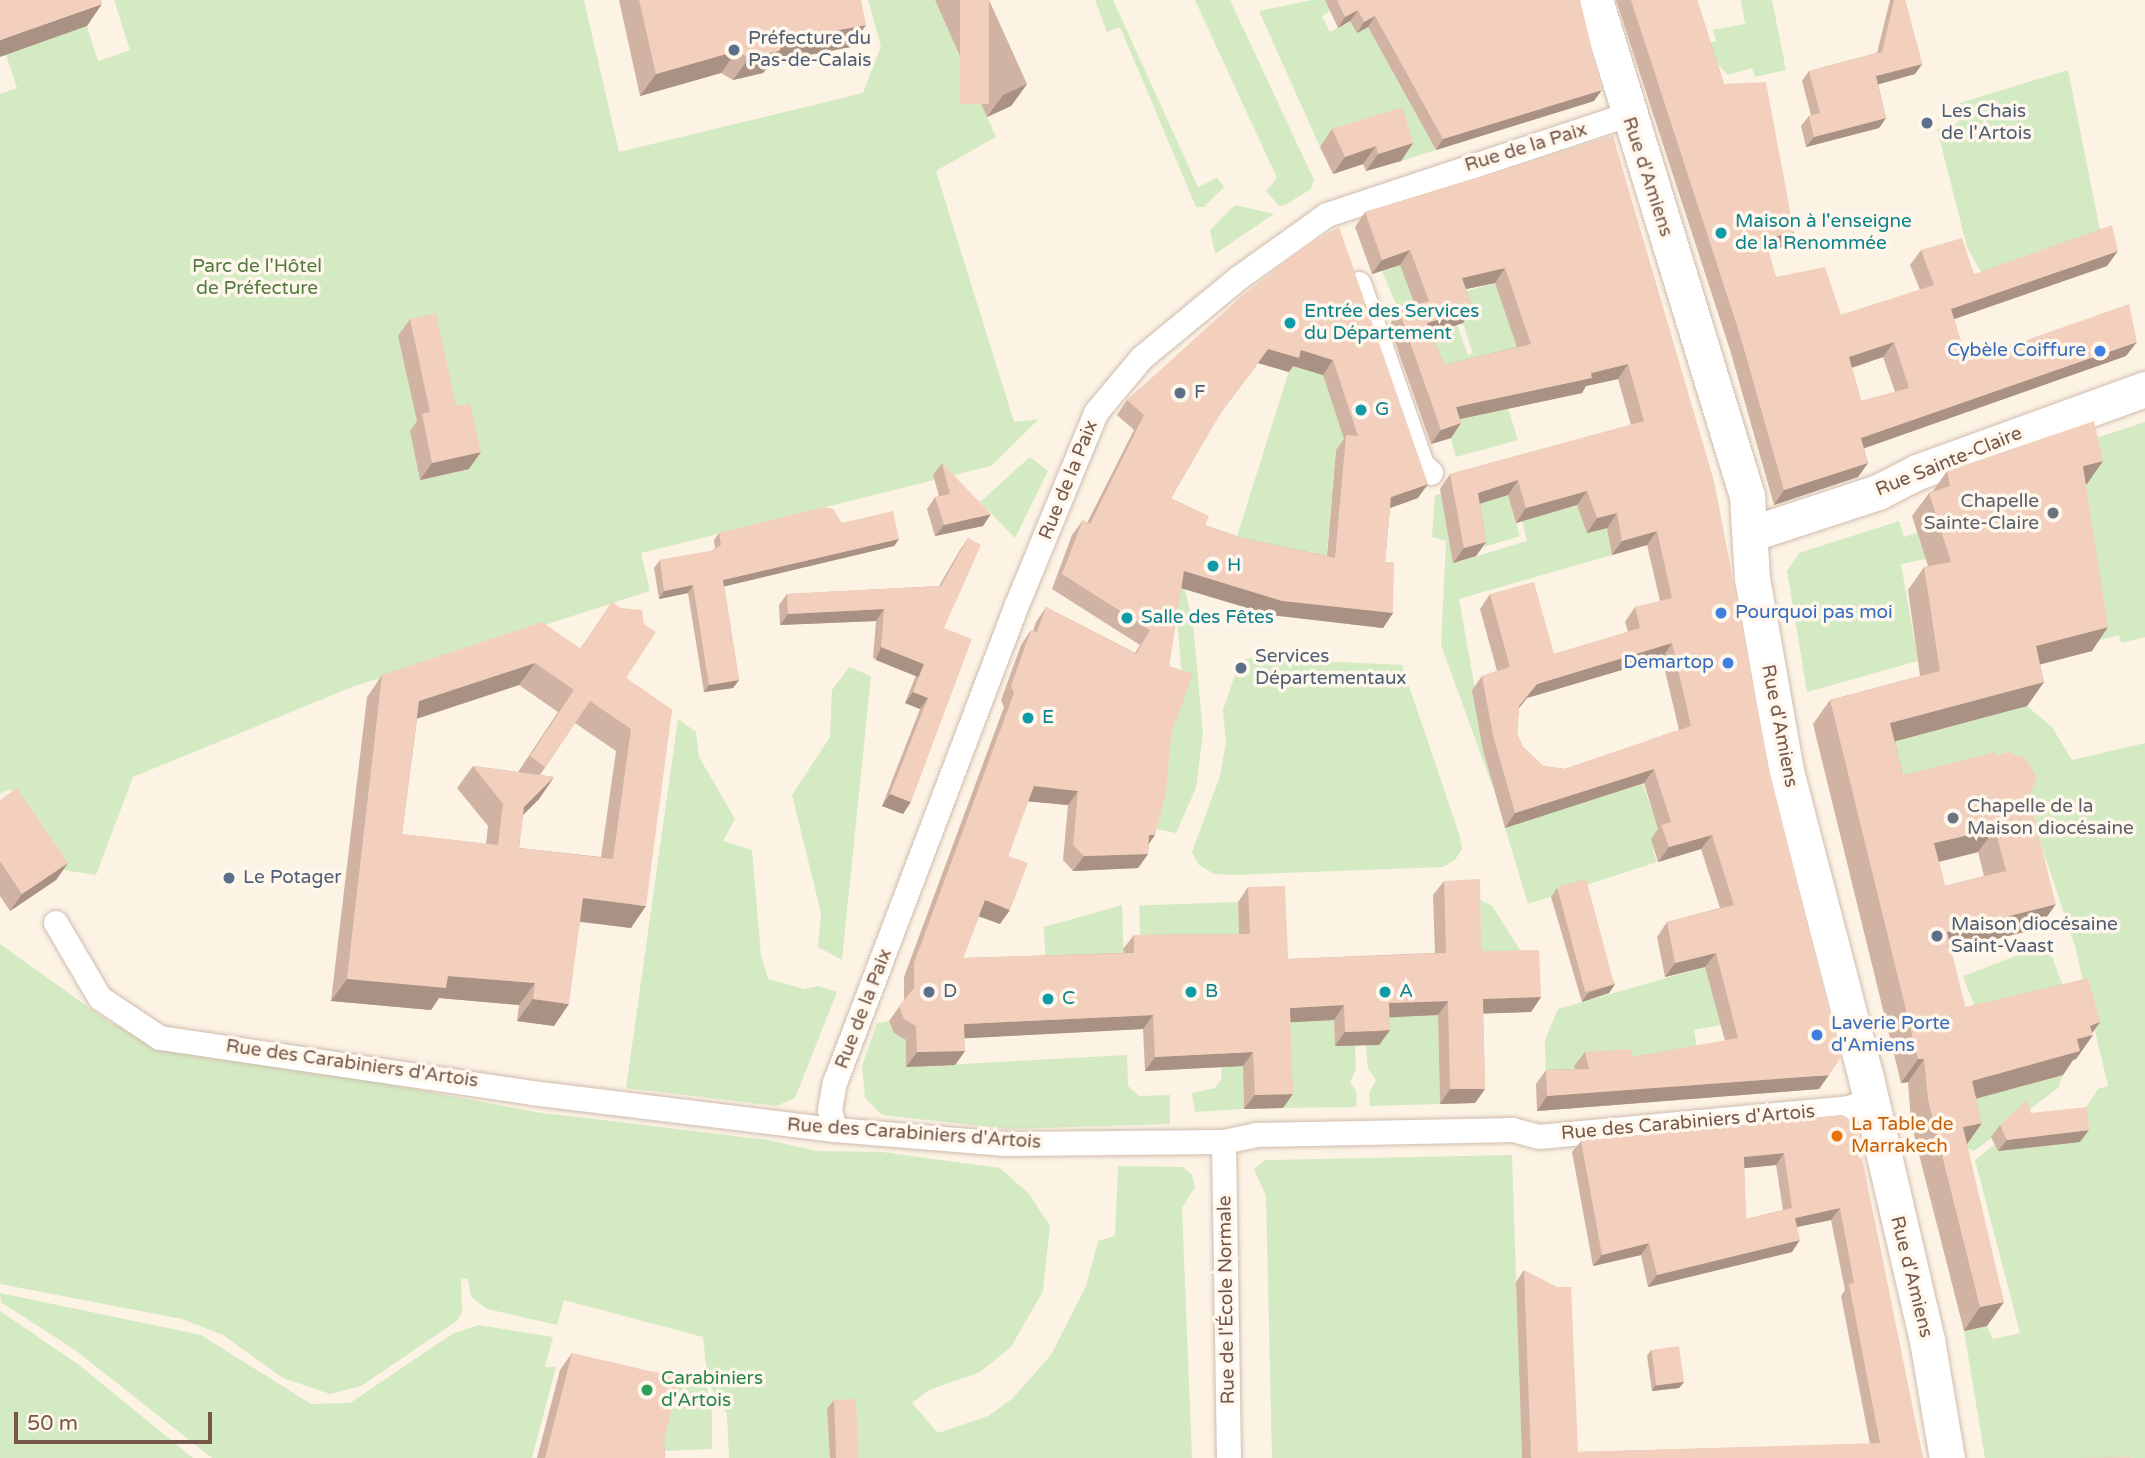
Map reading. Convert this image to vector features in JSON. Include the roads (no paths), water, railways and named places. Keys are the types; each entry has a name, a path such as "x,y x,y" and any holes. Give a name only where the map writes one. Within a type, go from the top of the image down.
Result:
{"street":[{"name":"Rue d'Amiens","path":"1595,0 1628,115 1723,410 1747,496 1753,533 1752,578 1786,771 1871,1101 1927,1340 1947,1458"},
{"name":"Rue de la Paix","path":"835,1130 830,1110 835,1083 1096,413 1142,358 1239,278 1334,211 1628,115"},
{"path":"1334,211 1343,240"},
{"path":"1352,265 1422,465 1431,473"},
{"name":"Rue Sainte-Claire","path":"1753,533 1878,492 1917,472 2145,389"},
{"name":"Rue des Carabiniers d'Artois","path":"56,923 100,998 160,1038 531,1093 835,1130 1005,1144 1224,1142 1257,1135 1499,1130 1539,1137 1849,1108 1871,1101"},
{"name":"Rue de l'École Normale","path":"1224,1142 1229,1458"}],"place":[{"name":"Préfecture du Pas-de-Calais","path":"734,50"},
{"name":"Les Chais de l'Artois","path":"1927,123"},
{"name":"Maison à l'enseigne de la Renommée","path":"1721,233"},
{"name":"Entrée des Services du Département","path":"1290,323"},
{"name":"Cybèle Coiffure","path":"2100,351"},
{"name":"F","path":"1180,393"},
{"name":"G","path":"1361,410"},
{"name":"Chapelle Sainte-Claire","path":"2053,513"},
{"name":"H","path":"1213,566"},
{"name":"Pourquoi pas moi","path":"1721,613"},
{"name":"Salle des Fêtes","path":"1127,618"},
{"name":"Demartop","path":"1728,663"},
{"name":"Services Départementaux","path":"1241,668"},
{"name":"E","path":"1028,718"},
{"name":"Chapelle de la Maison diocésaine","path":"1953,818"},
{"name":"Le Potager","path":"229,878"},
{"name":"Maison diocésaine Saint-Vaast","path":"1937,936"},
{"name":"D","path":"929,992"},
{"name":"B","path":"1191,992"},
{"name":"A","path":"1385,992"},
{"name":"C","path":"1048,999"},
{"name":"Laverie Porte d'Amiens","path":"1817,1035"},
{"name":"La Table de Marrakech","path":"1837,1136"},
{"name":"Carabiniers d'Artois","path":"647,1390"}],"park label":[{"name":"Parc de l'Hôtel de Préfecture","path":"257,278"}]}
